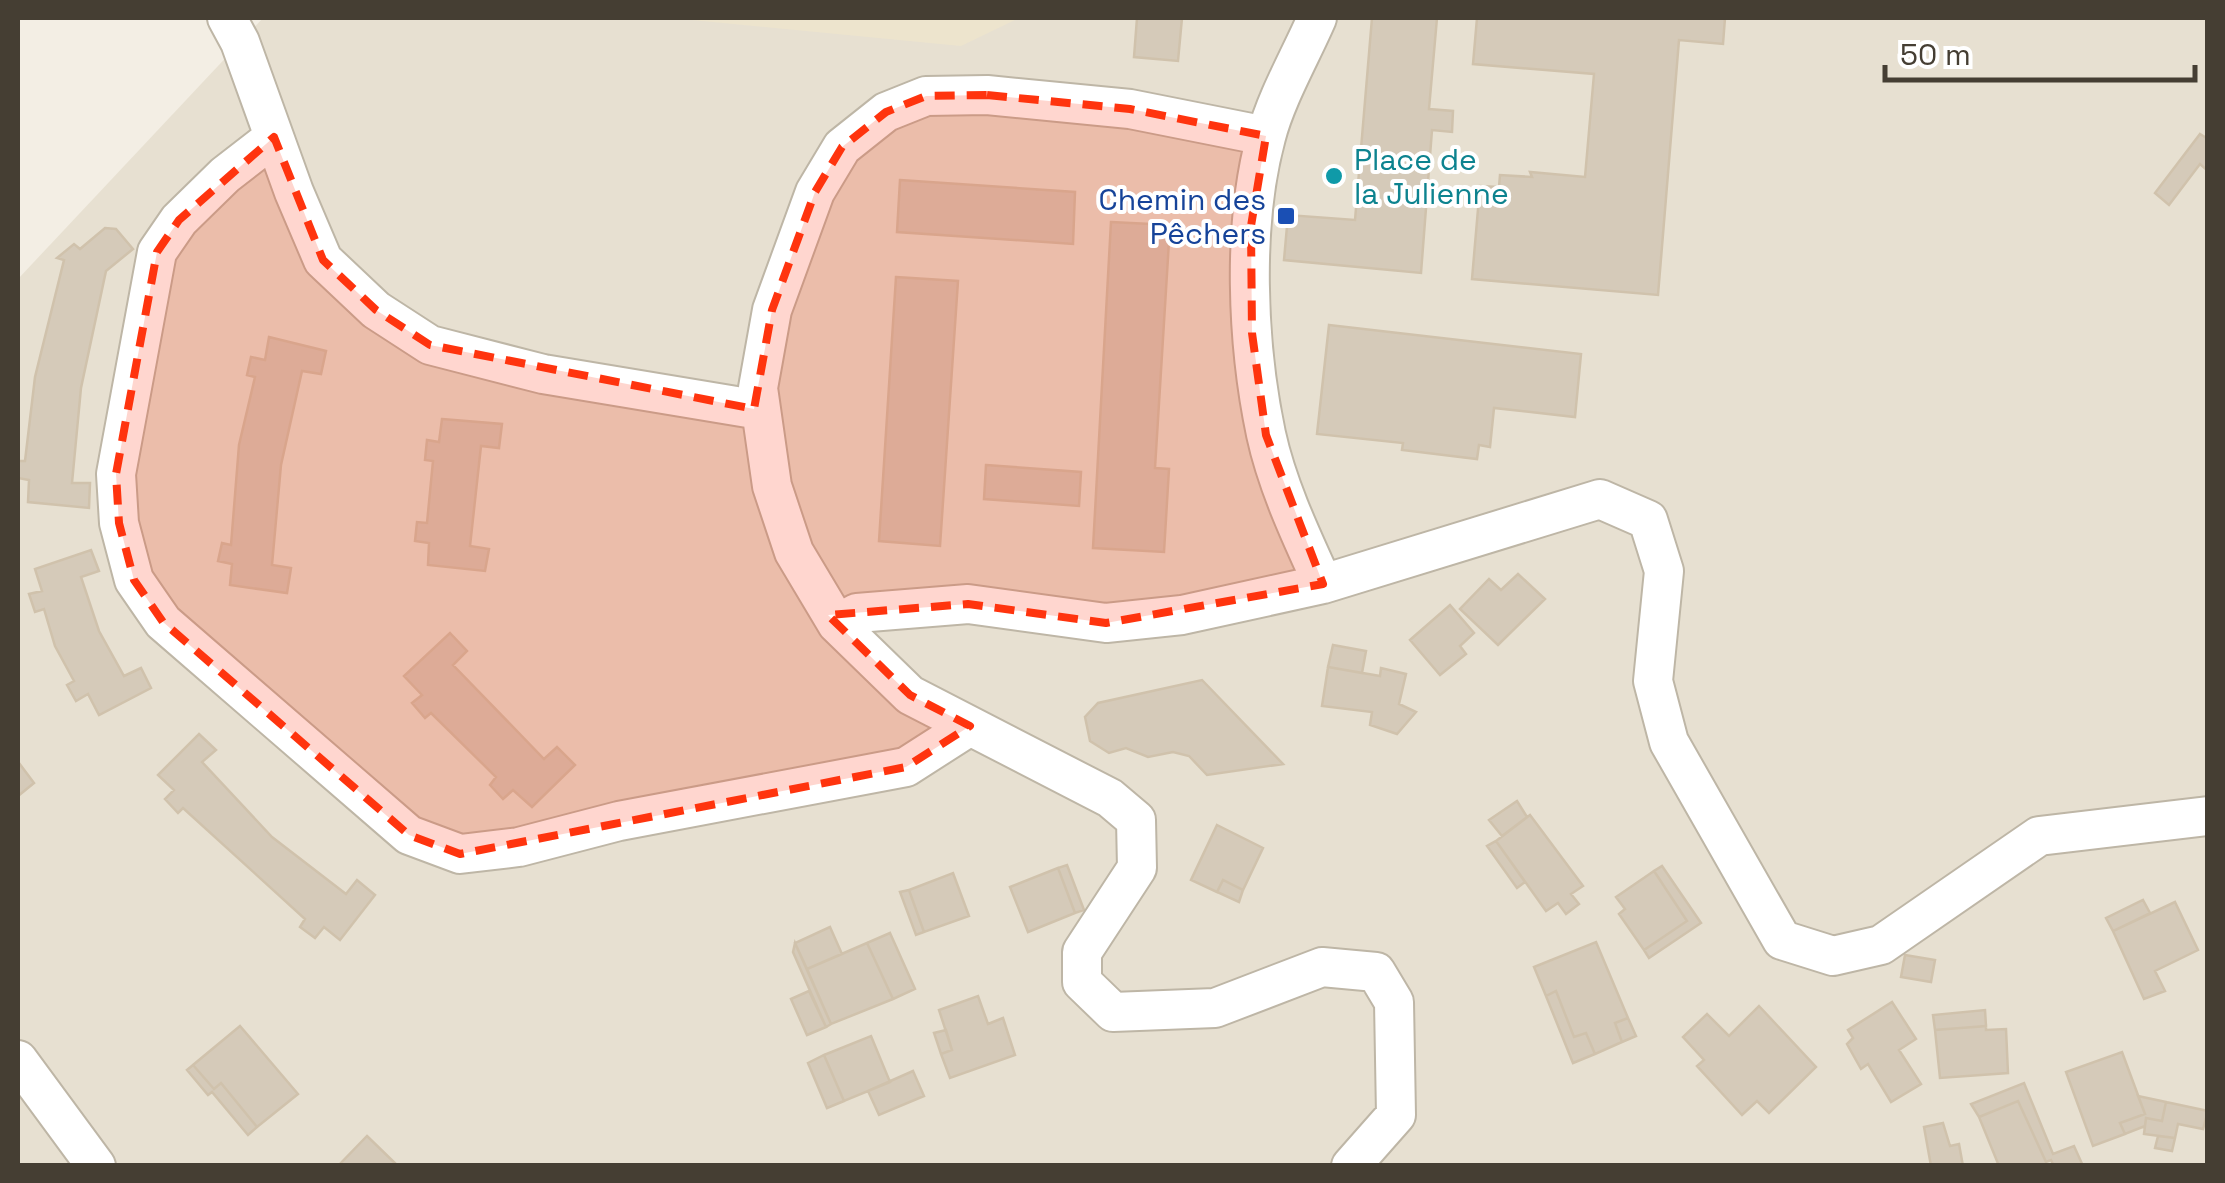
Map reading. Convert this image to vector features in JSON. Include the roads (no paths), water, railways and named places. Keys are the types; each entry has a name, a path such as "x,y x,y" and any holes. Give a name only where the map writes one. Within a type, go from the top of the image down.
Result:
{"street":[{"path":"228,18 324,260 376,310 430,346 582,381 760,410"},
{"path":"1318,18 1266,136 1252,226 1252,332 1266,435 1300,533 1323,584"},
{"path":"1266,136 1130,109 987,95 926,96 886,112 842,147 815,192 772,310 758,388 772,486 794,552 837,624 910,695 1110,798 1136,820 1136,868 1082,952 1082,982 1113,1012 1215,1008 1322,966 1376,972 1394,1002 1396,1114 1350,1166"},
{"path":"274,138 224,175 178,220 158,252 116,474 119,524 134,580 164,622 409,835 460,854 519,847 619,821 906,768 970,726"},
{"path":"837,624 857,613 968,604 1106,623 1182,615 1323,584 1600,499 1648,520 1664,571 1653,681 1669,742 1782,940 1833,956 1881,945 2039,836 2208,816"},
{"path":"18,1060 96,1166"}],"place":[{"name":"Place de la Julienne","path":"1334,176"},
{"name":"Chemin des Pêchers","path":"1286,216"}]}
